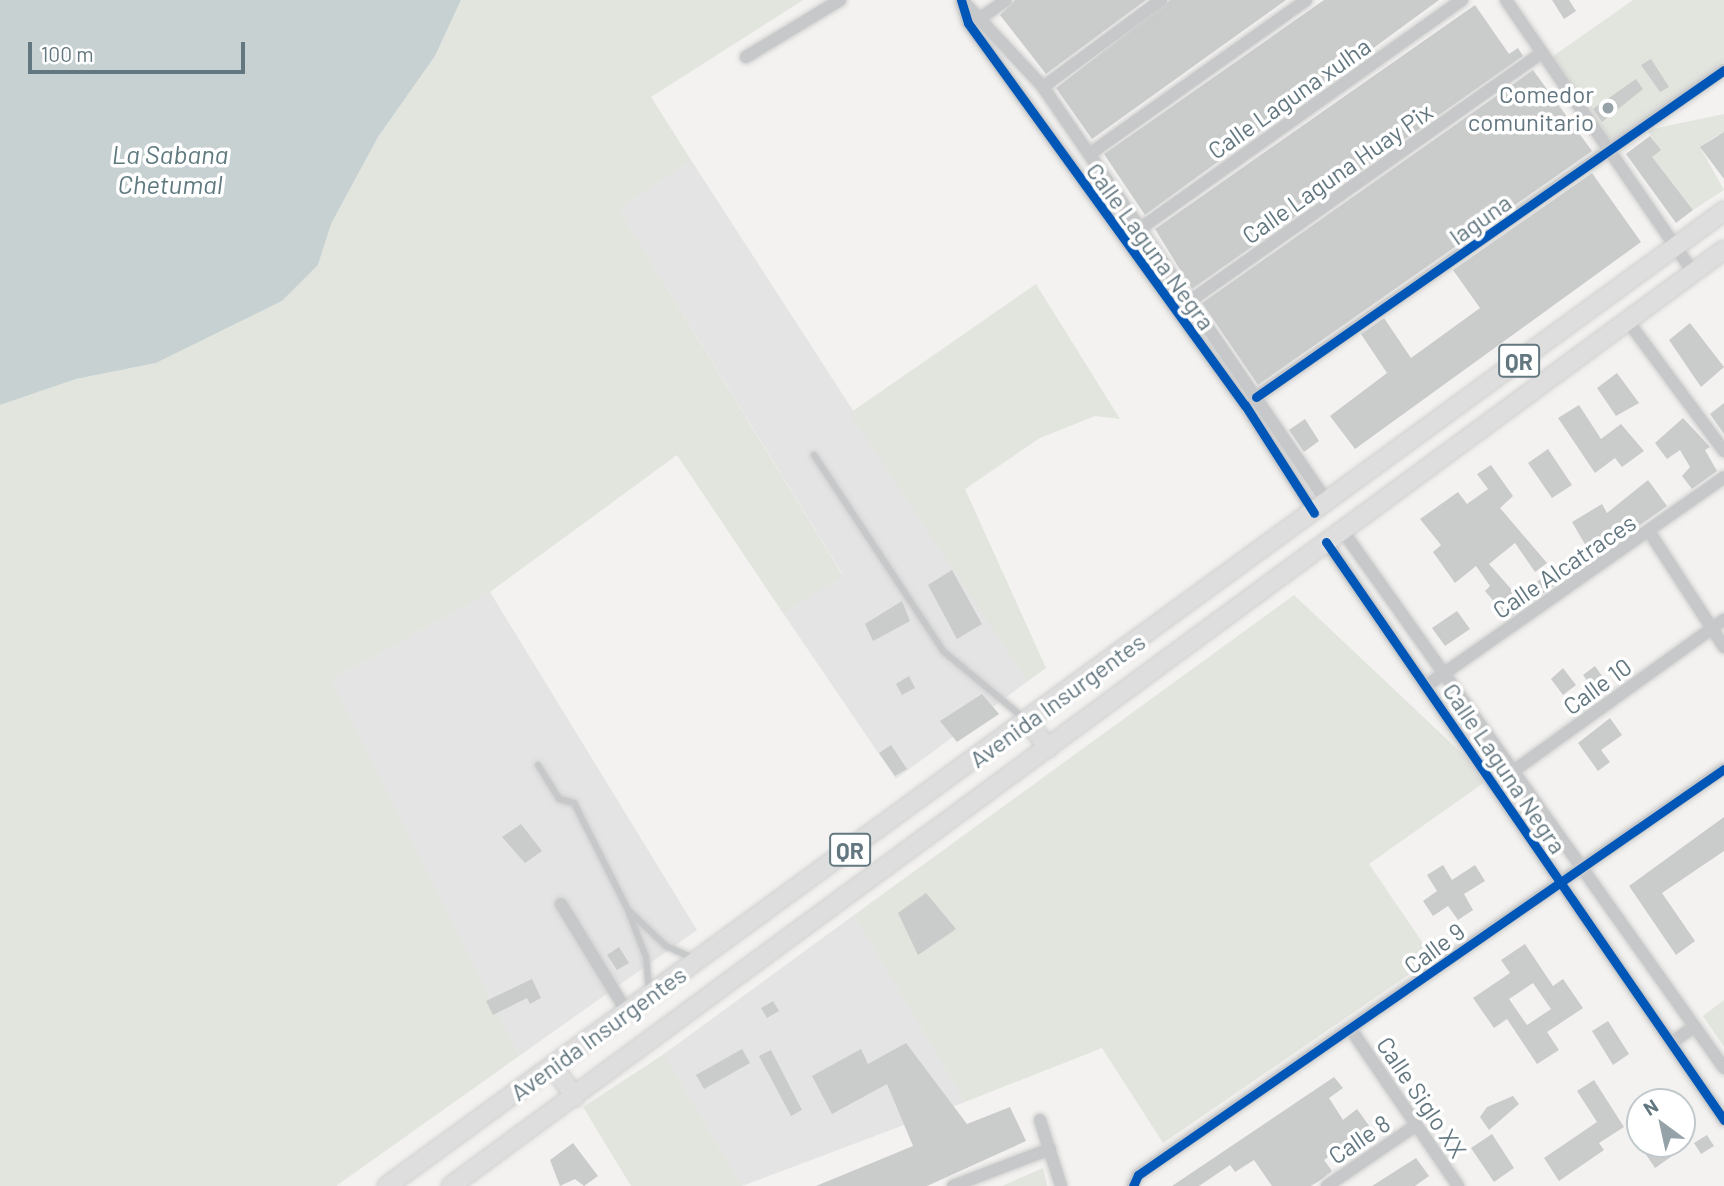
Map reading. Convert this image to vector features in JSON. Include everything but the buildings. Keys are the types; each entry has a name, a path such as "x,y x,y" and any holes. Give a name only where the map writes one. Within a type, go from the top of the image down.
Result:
{"main road":[{"name":"Avenida Insurgentes","path":"387,1186 1191,603 1724,211"},
{"name":"Avenida Insurgentes","path":"451,1186 1724,250"},
{"path":"1191,603 1209,628"},
{"path":"1028,721 1048,749"},
{"path":"553,1066 575,1097"}],"street":[{"path":"746,57 840,0"},
{"name":"Calle Laguna Negra","path":"962,0 982,17 1043,87 1091,153 1256,397 1321,508"},
{"name":"Calle Laguna Negra","path":"962,0 968,23 1321,508"},
{"path":"982,17 1006,0"},
{"path":"1043,87 1161,0"},
{"path":"1091,153 1306,0"},
{"name":"Calle Laguna xulha","path":"1140,228 1462,0"},
{"path":"1506,0 1693,272"},
{"name":"Calle Laguna Huay Pix","path":"1190,301 1542,53"},
{"name":"laguna","path":"1256,397 1609,153 1724,70"},
{"path":"1627,320 1724,451"},
{"name":"Calle Alcatraces","path":"1426,686 1650,533 1724,477"},
{"name":"Calle Laguna Negra","path":"1342,530 1724,1068"},
{"path":"1650,533 1710,630 1724,647"},
{"name":"Calle Laguna Negra","path":"1326,542 1724,1120"},
{"name":"Calle 10","path":"1494,785 1724,620"},
{"name":"Calle 9","path":"1133,1184 1724,769"},
{"path":"561,904 627,1012"},
{"path":"1671,1043 1694,1027"},
{"name":"Calle Siglo XX","path":"1352,1031 1458,1186"},
{"path":"1040,1120 1061,1186"},
{"name":"Calle 8","path":"1327,1186 1415,1126"},
{"path":"953,1186 1050,1149"}],"lane":[{"path":"814,455 943,650 1028,721"},
{"path":"538,765 559,799 574,803 628,910 646,957 649,996"},
{"path":"628,910 666,946 698,960"}],"shaded area":[{"path":"461,0 803,0 651,97 691,160 619,210 843,576 783,613 677,455 490,592 331,680 519,1056 336,1186 0,1186 0,405 76,379 156,363 282,301 318,265 331,224 378,137 435,56"},
{"path":"1633,0 1724,0 1724,61 1610,148 1549,59"},
{"path":"1724,114 1724,142 1718,135 1700,147 1724,190 1693,210 1651,157 1660,150 1647,130"},
{"path":"691,160 1028,681 896,779 783,613 843,575 619,210"},
{"path":"1036,284 1120,419 1095,416 1040,438 965,489 1046,668 1028,681 850,413"},
{"path":"490,592 697,930 519,1056 331,680"},
{"path":"1294,595 1489,779 1369,864 1433,958 1163,1143 1102,1048 965,1102 854,915"},
{"path":"854,915 965,1102 742,1186 664,1054"},
{"path":"1724,1000 1724,1047 1703,1016"},
{"path":"664,1054 742,1186 631,1186 583,1107"},
{"path":"1043,1168 1047,1186 1002,1186"}],"water":[{"name":"La Sabana Chetumal","path":"0,0 461,0 435,56 378,137 331,224 318,265 282,301 156,363 76,379 0,405"}],"cycle path":[{"path":"961,0 968,23 1245,405 1314,513"},
{"path":"1256,397 1724,70"},
{"path":"1326,542 1724,1120"},
{"path":"1133,1186 1138,1175 1724,769"}],"place":[{"name":"Comedor comunitario","path":"1608,108"}]}
